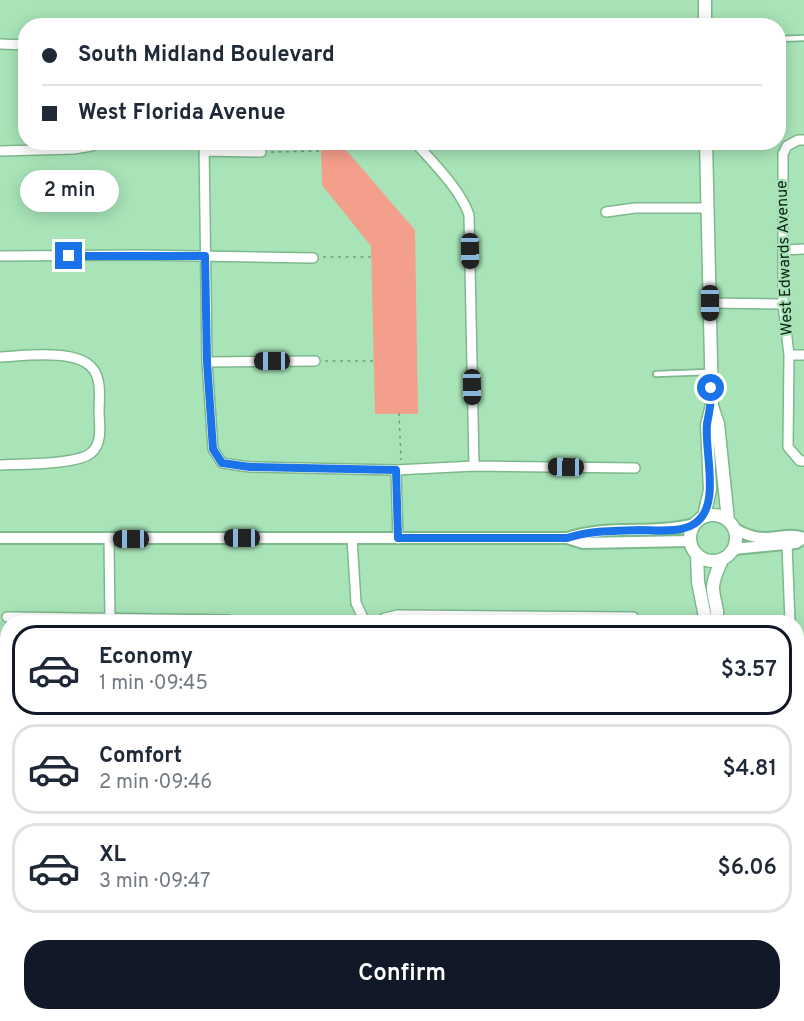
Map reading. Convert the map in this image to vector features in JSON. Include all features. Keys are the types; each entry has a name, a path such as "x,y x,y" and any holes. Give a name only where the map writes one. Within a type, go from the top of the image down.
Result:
{"main road":[{"path":"705,0 705,18"},
{"path":"706,150 712,405 736,542 734,549 722,560 715,577 713,589 718,615"},
{"path":"712,405 707,425 710,490 699,520 691,531 690,542 697,554 706,560 722,560"},
{"path":"699,520 714,514 732,524"},
{"path":"697,554 698,582 705,615"}],"street":[{"path":"0,45 18,45"},
{"name":"West Edwards Avenue","path":"786,149 798,140 804,140"},
{"path":"0,151 36,150"},
{"path":"204,150 207,362 213,449 222,463 250,467 399,469 474,466 635,468"},
{"path":"238,150 261,152"},
{"path":"422,150 454,189 466,206 469,215 474,466"},
{"name":"West Edwards Avenue","path":"786,150 783,154 783,304 789,355 788,447 800,461 804,461"},
{"path":"606,212 635,208 707,208"},
{"path":"783,250 804,249"},
{"path":"0,256 313,258"},
{"path":"710,303 783,304"},
{"path":"789,355 804,355"},
{"path":"0,357 77,357 93,369 99,385 100,433 97,445 90,454 74,460 0,465"},
{"path":"207,362 315,361"},
{"path":"398,538 399,469"},
{"path":"567,538 584,532 676,529 699,520"},
{"path":"732,524 749,536 762,538 795,535 804,538"},
{"path":"0,538 567,538 583,543 690,542"},
{"path":"352,538 356,603 362,615"},
{"path":"734,549 796,543 804,538"},
{"path":"109,539 110,615"},
{"path":"787,544 790,615"}],"lane":[{"path":"786,39 804,38"},
{"path":"656,374 711,372"}],"path":[{"path":"261,152 321,152"},
{"path":"313,258 372,257"},
{"path":"315,361 374,361"},
{"path":"399,413 399,469"}],"shaded area":[{"path":"321,150 346,150 415,230 418,414 375,414 371,246 322,185"}],"route":[{"path":"69,256 205,256 205,321 213,449 222,463 250,467 396,470 398,538 567,538 584,532 676,529 694,524 704,516 710,490 707,425 712,405 711,388"}]}
